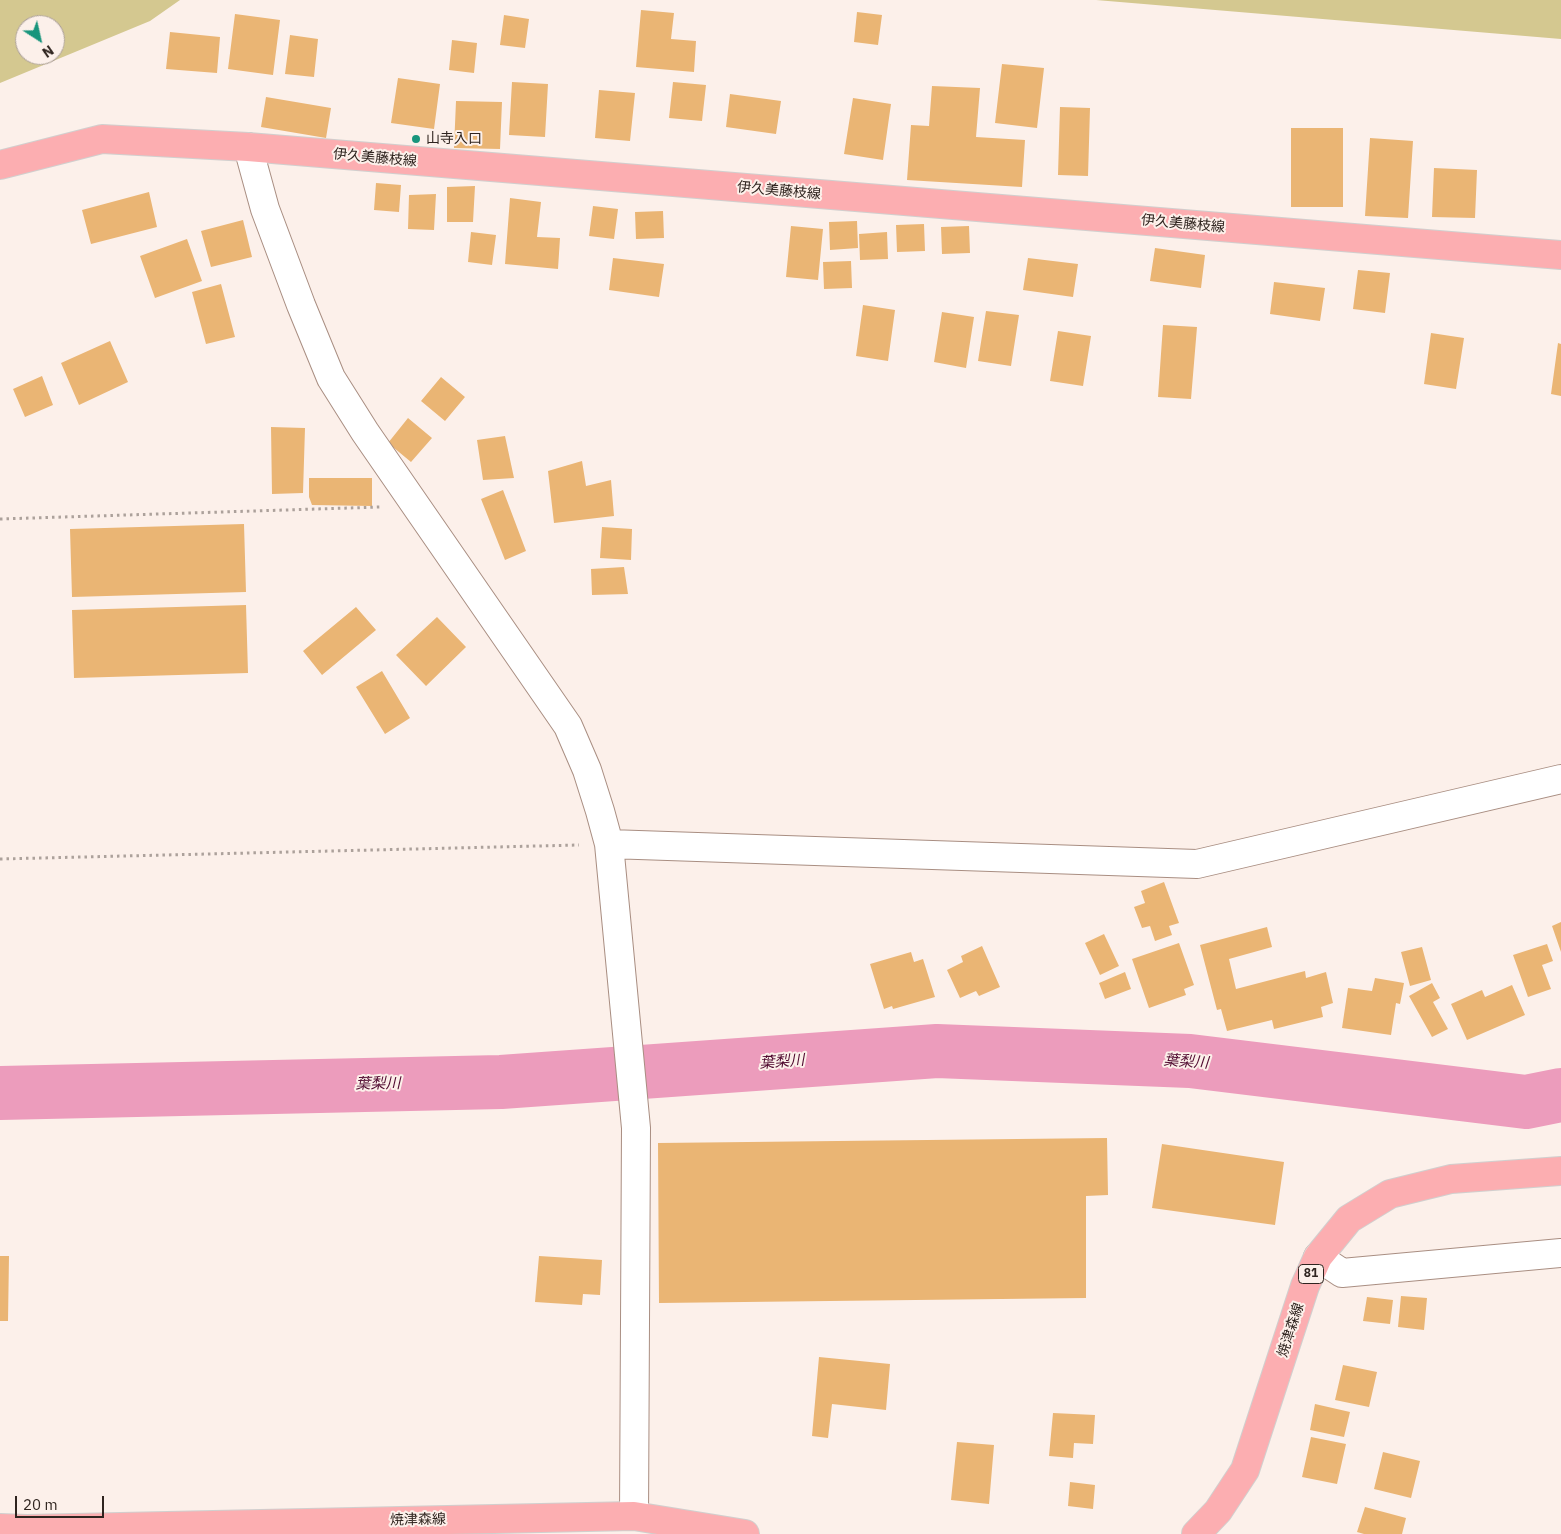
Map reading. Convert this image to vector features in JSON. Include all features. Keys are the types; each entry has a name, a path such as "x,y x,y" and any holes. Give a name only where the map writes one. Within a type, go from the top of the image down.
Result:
{"main road":[{"name":"伊久美藤枝線","path":"0,165 102,139 248,147 1561,255"},
{"name":"焼津森線","path":"1196,1534 1218,1511 1245,1470 1305,1286 1318,1257 1349,1220 1390,1194 1450,1179 1561,1171"},
{"name":"焼津森線","path":"0,1528 26,1532 634,1516 745,1534"}],"street":[{"path":"248,147 265,209 301,305 332,378 365,432 568,726 587,770 609,844 636,1128 634,1516"},
{"path":"609,844 1196,864 1561,779"},
{"path":"1318,1257 1342,1273 1561,1253"}],"path":[{"path":"0,519 416,506"},
{"path":"0,859 609,844"}],"shaded area":[{"path":"0,0 180,0 150,21 65,56 65,15 15,15 15,65 44,65 0,83"},
{"path":"1096,0 1561,0 1561,39"}],"building":[{"path":"641,10 674,13 671,39 696,41 694,72 636,67"},
{"path":"857,12 882,15 878,45 854,42"},
{"path":"235,14 280,20 273,75 228,69"},
{"path":"504,15 529,19 525,48 500,45"},
{"path":"170,32 220,37 217,73 166,69"},
{"path":"290,35 318,39 314,77 285,74"},
{"path":"452,40 477,43 474,73 449,70"},
{"path":"1002,64 1044,68 1037,128 995,123"},
{"path":"398,78 440,84 434,129 391,123"},
{"path":"512,82 548,84 545,137 509,135"},
{"path":"673,82 706,85 702,121 669,118"},
{"path":"932,86 980,88 976,137 1025,140 1022,187 907,180 911,125 929,126"},
{"path":"599,90 635,93 630,141 595,138"},
{"path":"730,94 781,101 776,134 726,127"},
{"path":"266,97 331,108 326,138 261,127"},
{"path":"853,98 891,104 883,160 844,154"},
{"path":"456,101 502,102 500,149 454,148"},
{"path":"1060,107 1090,108 1088,176 1058,175"},
{"path":"1291,128 1343,128 1343,207 1291,207"},
{"path":"1370,138 1413,141 1408,218 1365,216"},
{"path":"1434,168 1477,170 1475,218 1432,217"},
{"path":"376,183 401,185 399,212 374,210"},
{"path":"475,186 473,222 447,222 447,187"},
{"path":"149,192 157,227 91,244 82,210"},
{"path":"436,194 434,230 408,229 409,195"},
{"path":"510,198 541,202 537,237 560,238 558,269 505,264"},
{"path":"593,206 618,209 614,239 589,236"},
{"path":"663,211 664,238 636,239 635,212"},
{"path":"243,220 252,257 211,267 201,231"},
{"path":"857,221 858,248 830,250 829,222"},
{"path":"924,224 925,251 897,252 896,225"},
{"path":"791,226 823,229 818,280 786,277"},
{"path":"969,226 970,253 942,254 941,227"},
{"path":"471,232 496,235 492,265 468,262"},
{"path":"887,232 888,259 860,260 859,234"},
{"path":"187,239 202,281 155,298 140,256"},
{"path":"1155,248 1205,255 1201,288 1150,281"},
{"path":"613,258 664,264 659,297 609,290"},
{"path":"1028,258 1078,264 1073,297 1023,290"},
{"path":"851,261 852,288 824,289 823,262"},
{"path":"1358,270 1390,273 1385,313 1353,309"},
{"path":"1274,282 1325,288 1320,321 1270,314"},
{"path":"221,284 235,337 206,344 192,292"},
{"path":"863,305 895,310 888,361 856,356"},
{"path":"986,311 1019,315 1011,366 978,361"},
{"path":"942,312 974,317 966,368 934,362"},
{"path":"1163,325 1197,327 1191,399 1158,397"},
{"path":"1058,331 1091,336 1083,386 1050,381"},
{"path":"1431,333 1464,338 1456,389 1424,384"},
{"path":"110,341 128,382 79,405 61,363"},
{"path":"1558,343 1561,344 1561,396 1551,394"},
{"path":"42,376 53,405 25,417 13,389"},
{"path":"441,377 465,397 445,421 421,401"},
{"path":"408,418 432,438 411,462 388,443"},
{"path":"271,427 305,428 303,493 272,494"},
{"path":"505,436 514,478 483,480 477,440"},
{"path":"582,461 586,486 611,480 614,516 554,523 548,471"},
{"path":"309,478 372,478 372,506 312,505 309,497"},
{"path":"503,490 526,551 505,560 481,499"},
{"path":"244,524 246,592 72,597 70,529"},
{"path":"602,527 632,529 631,560 600,558"},
{"path":"624,567 628,594 592,595 591,569"},
{"path":"246,605 248,673 74,678 72,610"},
{"path":"356,607 376,630 322,675 303,651"},
{"path":"437,617 466,647 426,686 396,655"},
{"path":"382,671 410,718 385,734 356,687"},
{"path":"1164,882 1179,923 1169,926 1172,935 1155,941 1150,926 1142,928 1134,907 1145,903 1141,891"},
{"path":"1561,922 1561,952 1552,926"},
{"path":"1267,927 1272,947 1229,959 1236,989 1305,971 1306,978 1326,972 1333,1003 1321,1007 1323,1017 1274,1029 1272,1020 1227,1031 1221,1009 1217,1010 1200,945"},
{"path":"1104,934 1119,966 1100,975 1085,943"},
{"path":"1179,943 1194,985 1184,989 1186,995 1149,1008 1132,959"},
{"path":"1547,944 1553,961 1542,965 1551,989 1528,997 1513,955"},
{"path":"982,946 1000,987 979,996 976,991 960,998 947,970 963,962 961,956"},
{"path":"1422,947 1431,980 1410,986 1401,952"},
{"path":"911,952 914,962 923,959 935,997 893,1009 892,1006 884,1009 870,964"},
{"path":"1125,972 1131,989 1105,999 1099,983"},
{"path":"1375,978 1404,983 1400,1004 1396,1003 1391,1035 1342,1028 1348,988 1372,991"},
{"path":"1432,983 1440,998 1433,1002 1448,1029 1432,1037 1409,996"},
{"path":"1512,985 1525,1015 1467,1040 1451,1004 1482,990 1485,997"},
{"path":"1107,1138 1108,1195 1086,1196 1086,1298 659,1303 658,1143"},
{"path":"1162,1144 1284,1162 1275,1225 1152,1208"},
{"path":"0,1256 9,1256 8,1321 0,1321"},
{"path":"539,1256 602,1260 600,1295 583,1294 582,1305 535,1302"},
{"path":"1401,1296 1427,1298 1424,1330 1398,1327"},
{"path":"1367,1297 1393,1300 1390,1324 1363,1321"},
{"path":"819,1357 890,1364 886,1410 832,1404 828,1438 812,1436"},
{"path":"1343,1365 1377,1372 1369,1407 1335,1400"},
{"path":"1315,1404 1350,1412 1344,1437 1310,1430"},
{"path":"1053,1413 1095,1415 1093,1444 1074,1443 1073,1458 1049,1456"},
{"path":"1311,1437 1346,1444 1337,1484 1302,1477"},
{"path":"957,1442 994,1445 989,1504 951,1500"},
{"path":"1383,1452 1420,1461 1411,1498 1374,1489"},
{"path":"1070,1482 1095,1485 1093,1509 1068,1506"},
{"path":"1365,1507 1406,1518 1402,1534 1364,1534 1357,1532"}],"waterway":[{"name":"葉梨川","path":"0,1093 501,1082 937,1051 1190,1061 1526,1102 1561,1095"}],"place":[{"name":"山寺入口","path":"416,139"}]}
